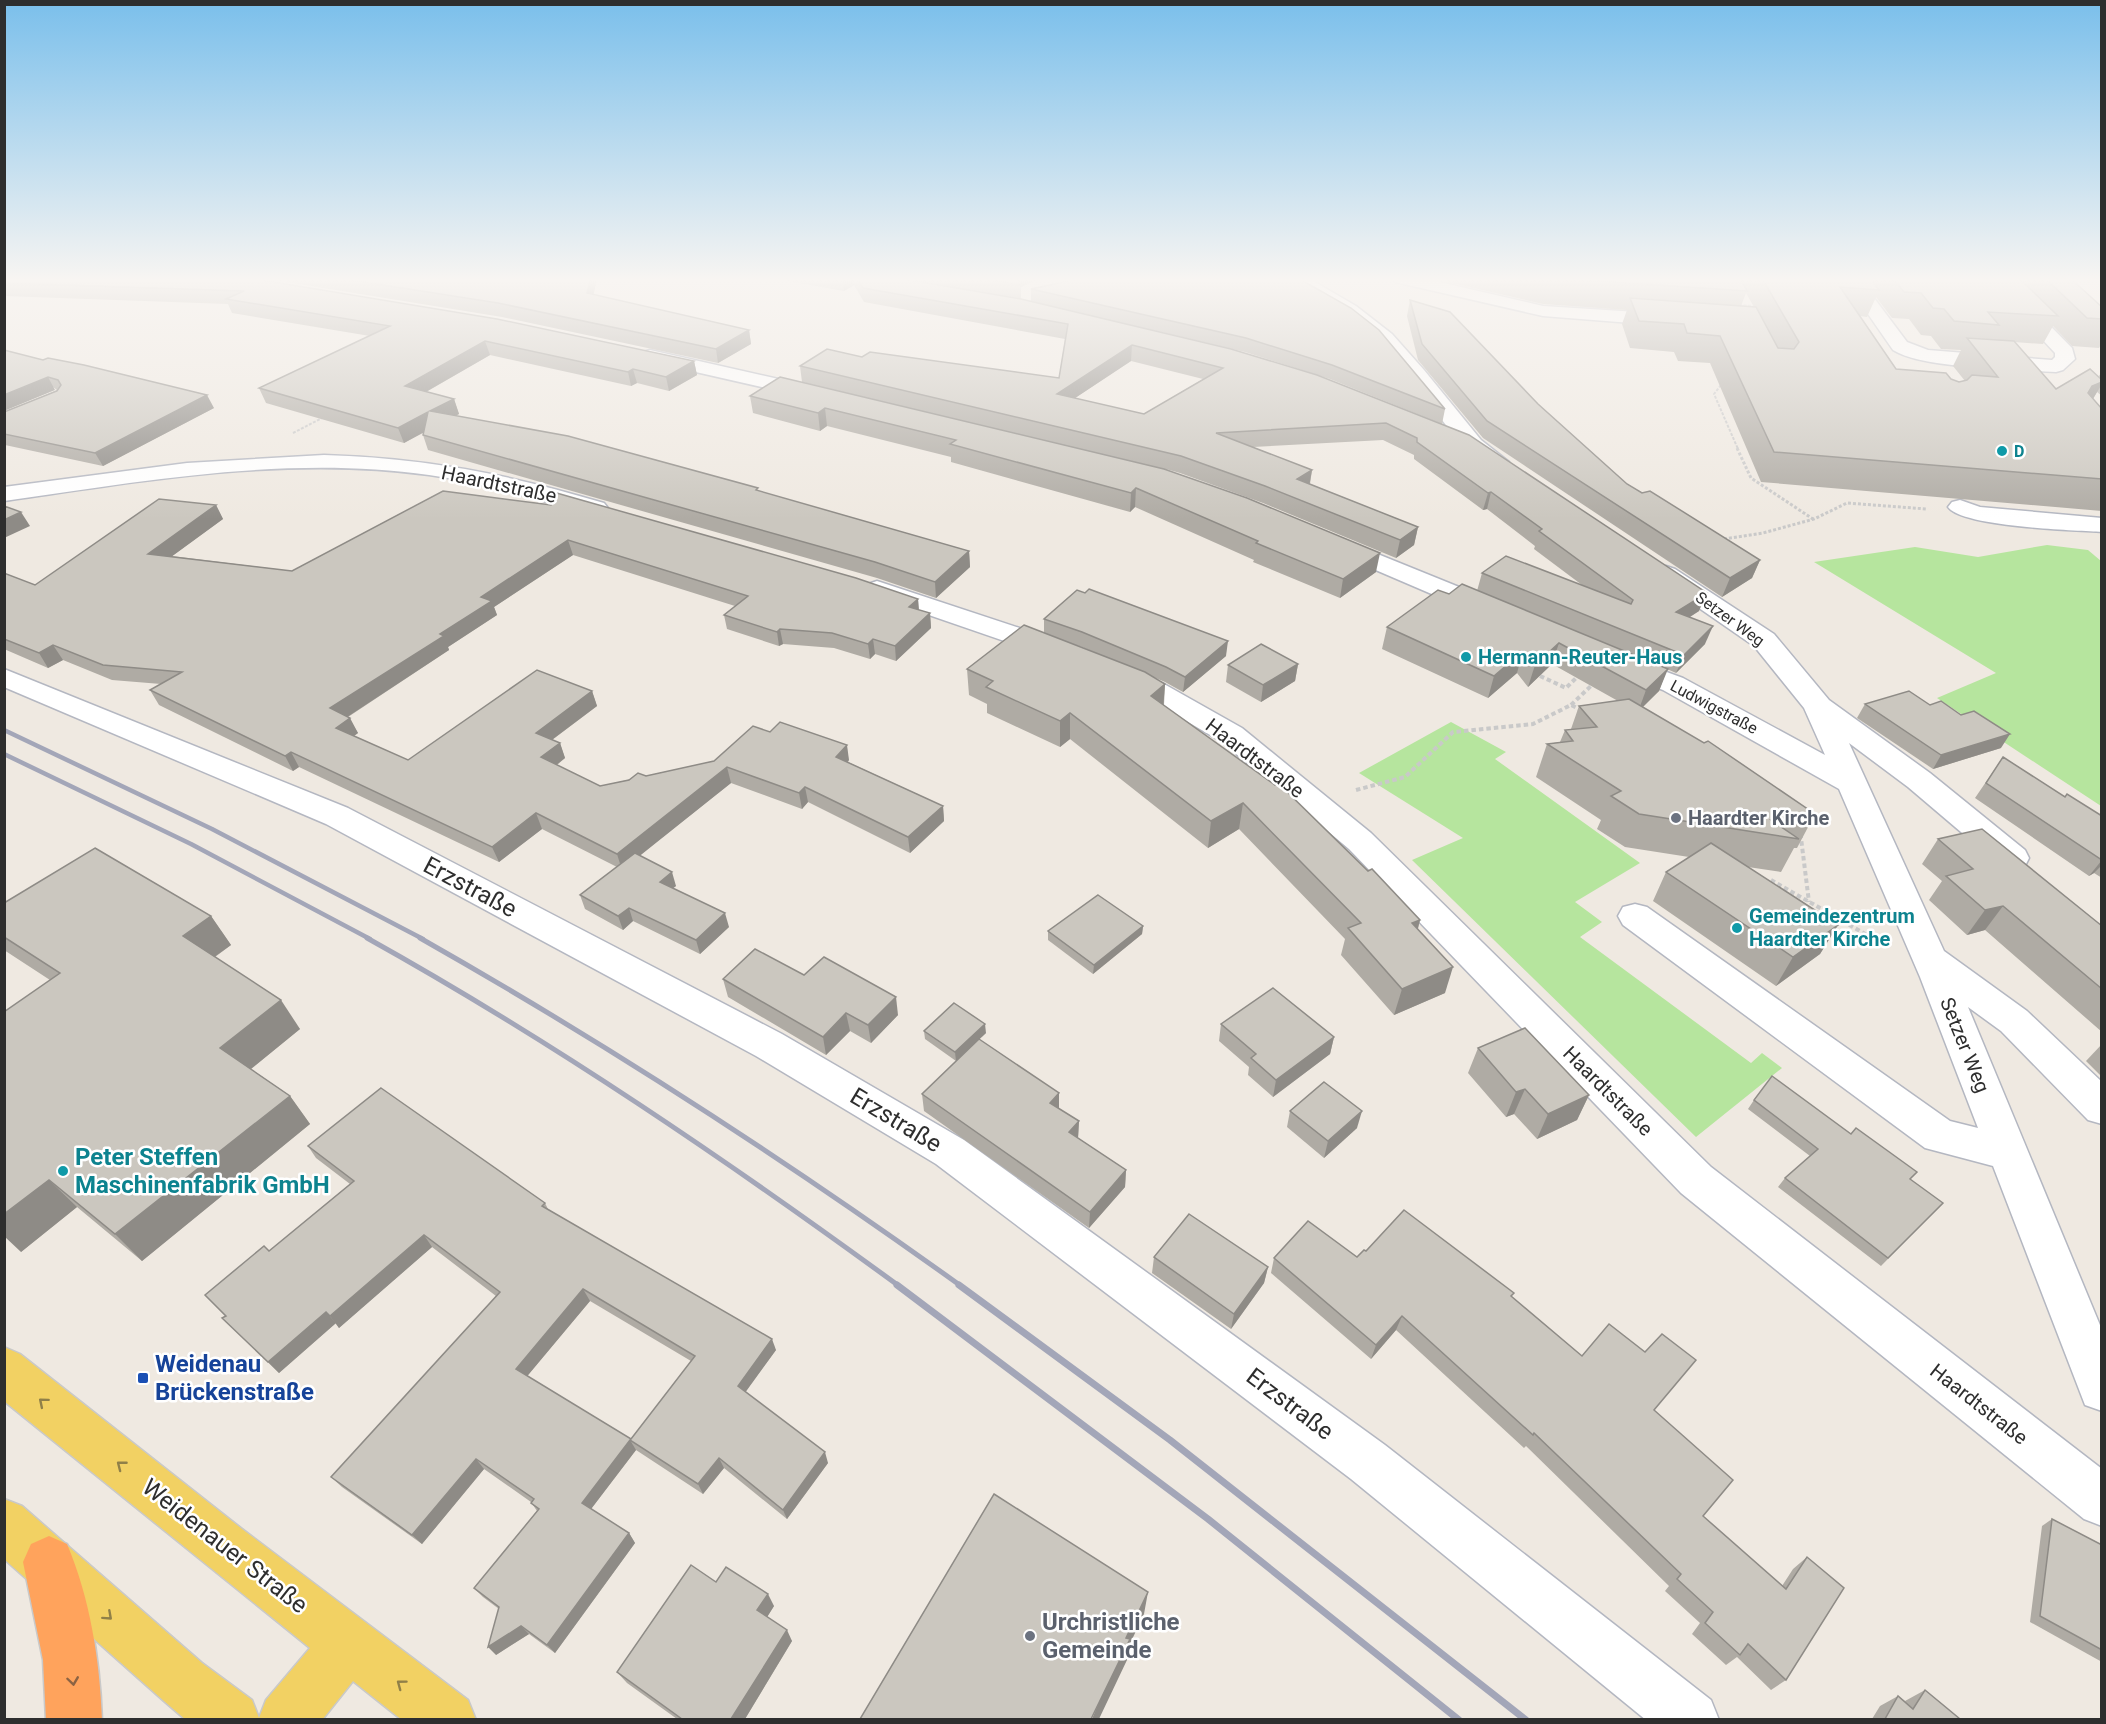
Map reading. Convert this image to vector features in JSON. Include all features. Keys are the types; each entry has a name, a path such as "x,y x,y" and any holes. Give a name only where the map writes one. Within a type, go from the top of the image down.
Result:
{"highway":[{"path":"49,1562 64,1625 75,1689 74,1719"}],"main road":[{"name":"Weidenauer Straße","path":"4,1370 348,1644 448,1719"},
{"path":"4,1524 183,1682 232,1719"},
{"path":"286,1719 348,1644"}],"street":[{"path":"660,358 838,398"},
{"path":"1403,358 1473,445"},
{"path":"1913,358 1927,377"},
{"path":"1959,358 2056,366 2071,381"},
{"path":"2056,366 2065,358"},
{"path":"1441,432 1473,445 1522,478"},
{"name":"Haardtstraße","path":"4,494 231,464 372,463 447,471 542,492 619,514"},
{"path":"1960,507 1976,514 2102,525"},
{"path":"1319,537 1513,619"},
{"name":"Setzer Weg","path":"1647,562 1764,640 1818,706 1919,780 2038,879"},
{"name":"Haardtstraße","path":"844,579 1092,663 1155,690 1232,735 1360,841 1696,1180 2102,1501"},
{"name":"Ludwigstraße","path":"1599,655 1673,684 1850,782"},
{"name":"Erzstraße","path":"4,677 336,816 769,1045 950,1152 1368,1462 1691,1719"},
{"name":"Setzer Weg","path":"1818,706 1934,968 2102,1388"},
{"path":"1635,916 1939,1136 2007,1152"},
{"path":"1934,968 2014,1022 2102,1108"}],"path":[{"path":"1729,383 1720,386 1714,394 1720,413 1750,478 1814,519"},
{"path":"231,464 325,416"},
{"path":"1722,540 1763,533 1814,519 1847,503 1935,509"},
{"path":"1365,787 1405,777 1453,732 1533,724 1571,705 1594,683 1621,664"},
{"path":"1540,676 1566,687 1578,676 1594,683"},
{"path":"1571,705 1589,714"},
{"path":"1794,831 1801,838 1809,902"},
{"path":"1772,880 1934,968"}],"green space":[{"path":"2047,545 2088,550 2101,561 2101,806 1937,698 1996,673 1814,562 1915,547 1978,557"},
{"path":"1451,722 1506,752 1495,759 1640,863 1575,902 1602,922 1580,937 1751,1063 1762,1053 1782,1068 1696,1137 1412,860 1463,838 1359,773"}],"building":[{"path":"4,358 50,358 207,395 95,453 4,434 4,412 57,391 61,385 58,380 48,377 4,395"},
{"path":"321,358 454,358 405,386 454,399 430,411 568,436 758,488 756,490 969,551 935,582 875,562 423,435 428,412 398,428 259,388"},
{"path":"566,358 682,358 694,361 666,377 633,369 628,372"},
{"path":"812,358 917,358 1059,378 1062,358 1111,358 1057,394 1144,414 1223,368 1185,358 1262,358 1317,375 1469,435 1707,593 1676,612 1713,626 1684,655 1482,573 1506,556 1631,604 1633,600 1539,531 1542,529 1417,442 1417,438 1386,423 1216,433 1312,470 1297,479 1418,527 1400,540 1265,486 1181,456 800,366"},
{"path":"1311,358 1403,358 1445,409"},
{"path":"1434,358 1494,358 1538,404 1627,484 1642,493 1650,491 1760,560 1730,578 1487,421"},
{"path":"1730,358 1889,358 1896,369 1946,373 1951,379 1959,382 1967,380 1972,375 1998,377 1983,358 2029,358 2056,389 2090,369 2102,380 2092,386 2088,393 2102,409 2102,479 1774,452"},
{"path":"780,377 1164,469 1247,498 1380,553 1343,579 1256,543 1258,541 1136,488 1131,493 950,444 956,440 825,408 818,413 750,396"},
{"path":"443,491 551,505 553,492 856,578 918,599 909,607 930,613 895,646 873,639 868,644 832,633 780,629 777,632 724,615 748,596 568,540 481,597 492,601 440,634 444,636 330,708 350,718 336,728 408,760 537,670 592,691 536,733 560,743 541,757 600,786 629,780 638,773 646,776 714,761 753,726 770,732 780,722 847,745 836,757 943,806 908,837 805,787 799,793 727,767 617,854 536,813 492,847 291,752 285,756 150,690 182,672 103,665 53,645 39,653 4,639 4,573 35,585 159,499 216,505 148,554 292,571"},
{"path":"4,506 21,512 4,520"},
{"path":"1462,584 1668,669 1646,690 1559,643 1535,665 1523,651 1494,676 1387,627 1438,590 1449,594"},
{"path":"1089,589 1228,641 1185,677 1082,632 1044,619 1077,590 1085,593"},
{"path":"1024,625 1145,672 1165,684 1151,696 1275,785 1278,783 1368,871 1372,869 1420,920 1412,923 1453,967 1402,989 1348,928 1361,923 1243,803 1211,821 1070,713 1060,721 986,687 993,681 967,669"},
{"path":"1261,644 1298,664 1263,685 1228,665"},
{"path":"1909,691 1930,705 1941,701 1961,715 1974,711 2010,734 1941,755 1865,704"},
{"path":"1629,699 1704,743 1708,741 1815,814 1771,820 1799,839 1639,814 1611,796 1621,791 1547,744 1573,741 1565,730 1597,727 1579,706"},
{"path":"2003,757 2065,797 2067,794 2102,816 2102,860 1986,783"},
{"path":"1982,829 2102,926 2102,989 2003,906 1985,910 1946,876 1973,869 1938,839"},
{"path":"1711,843 1838,925 1793,957 1666,872"},
{"path":"95,848 211,916 183,936 281,1000 220,1048 290,1096 115,1234 49,1180 4,1214 4,1012 60,973 4,937 4,903"},
{"path":"635,853 672,872 660,882 725,913 696,940 629,908 618,916 580,895"},
{"path":"1098,895 1143,926 1094,965 1048,931"},
{"path":"755,949 804,975 824,957 896,997 868,1025 846,1013 823,1037 723,979"},
{"path":"1273,988 1334,1037 1276,1080 1251,1058 1256,1054 1221,1024"},
{"path":"954,1003 985,1024 955,1052 924,1031"},
{"path":"1525,1028 1589,1095 1548,1114 1525,1089 1516,1092 1478,1048"},
{"path":"979,1039 1059,1093 1050,1103 1079,1121 1069,1132 1126,1170 1090,1212 922,1094"},
{"path":"1772,1076 1851,1134 1856,1128 1917,1172 1910,1179 1943,1203 1888,1258 1785,1178 1818,1149 1754,1100"},
{"path":"1324,1082 1362,1111 1328,1141 1290,1111"},
{"path":"381,1088 545,1203 542,1206 772,1339 738,1386 825,1452 783,1510 719,1458 698,1484 630,1440 582,1503 629,1533 547,1645 521,1626 488,1647 499,1607 474,1588 539,1509 531,1503 534,1499 476,1459 412,1535 331,1477 500,1292 424,1235 330,1316 326,1312 268,1362 222,1318 226,1316 205,1295 264,1246 269,1251 354,1181 308,1146","holes":["583,1289 695,1356 631,1439 516,1369"]},
{"path":"1404,1210 1514,1293 1511,1296 1582,1356 1609,1324 1645,1352 1662,1334 1696,1360 1654,1410 1733,1480 1703,1516 1786,1589 1807,1557 1844,1588 1786,1680 1748,1644 1740,1655 1705,1623 1713,1612 1677,1579 1681,1574 1534,1433 1533,1435 1402,1316 1376,1345 1274,1258 1308,1221 1357,1257 1364,1250 1366,1251"},
{"path":"1189,1214 1268,1267 1234,1314 1154,1257"},
{"name":"Urchristliche Gemeinde","path":"994,1494 1148,1592 1126,1638 1130,1639 1091,1719 860,1719"},
{"path":"2052,1519 2102,1545 2102,1650 2040,1616"},
{"path":"691,1565 716,1582 726,1567 768,1594 757,1610 787,1630 731,1719 682,1719 617,1672"},
{"path":"1925,1690 1960,1719 1885,1719 1898,1696 1913,1709"}],"railway":[{"path":"4,730 212,829 423,939"},
{"path":"4,754 191,844 370,939"},
{"path":"367,938 572,1060 770,1193 899,1286"},
{"path":"420,938 490,978 695,1105 763,1149 961,1286"},
{"path":"897,1285 1208,1519 1459,1720"},
{"path":"959,1285 1170,1440 1526,1720"}],"place":[{"name":"D","path":"2002,451"},
{"name":"Hermann-Reuter-Haus","path":"1466,657"},
{"name":"Haardter Kirche","path":"1676,818"},
{"name":"Gemeindezentrum Haardter Kirche","path":"1737,928"},
{"name":"Peter Steffen Maschinenfabrik GmbH","path":"63,1171"},
{"name":"Weidenau Brückenstraße","path":"143,1378"},
{"name":"Urchristliche Gemeinde","path":"1030,1636"}]}
